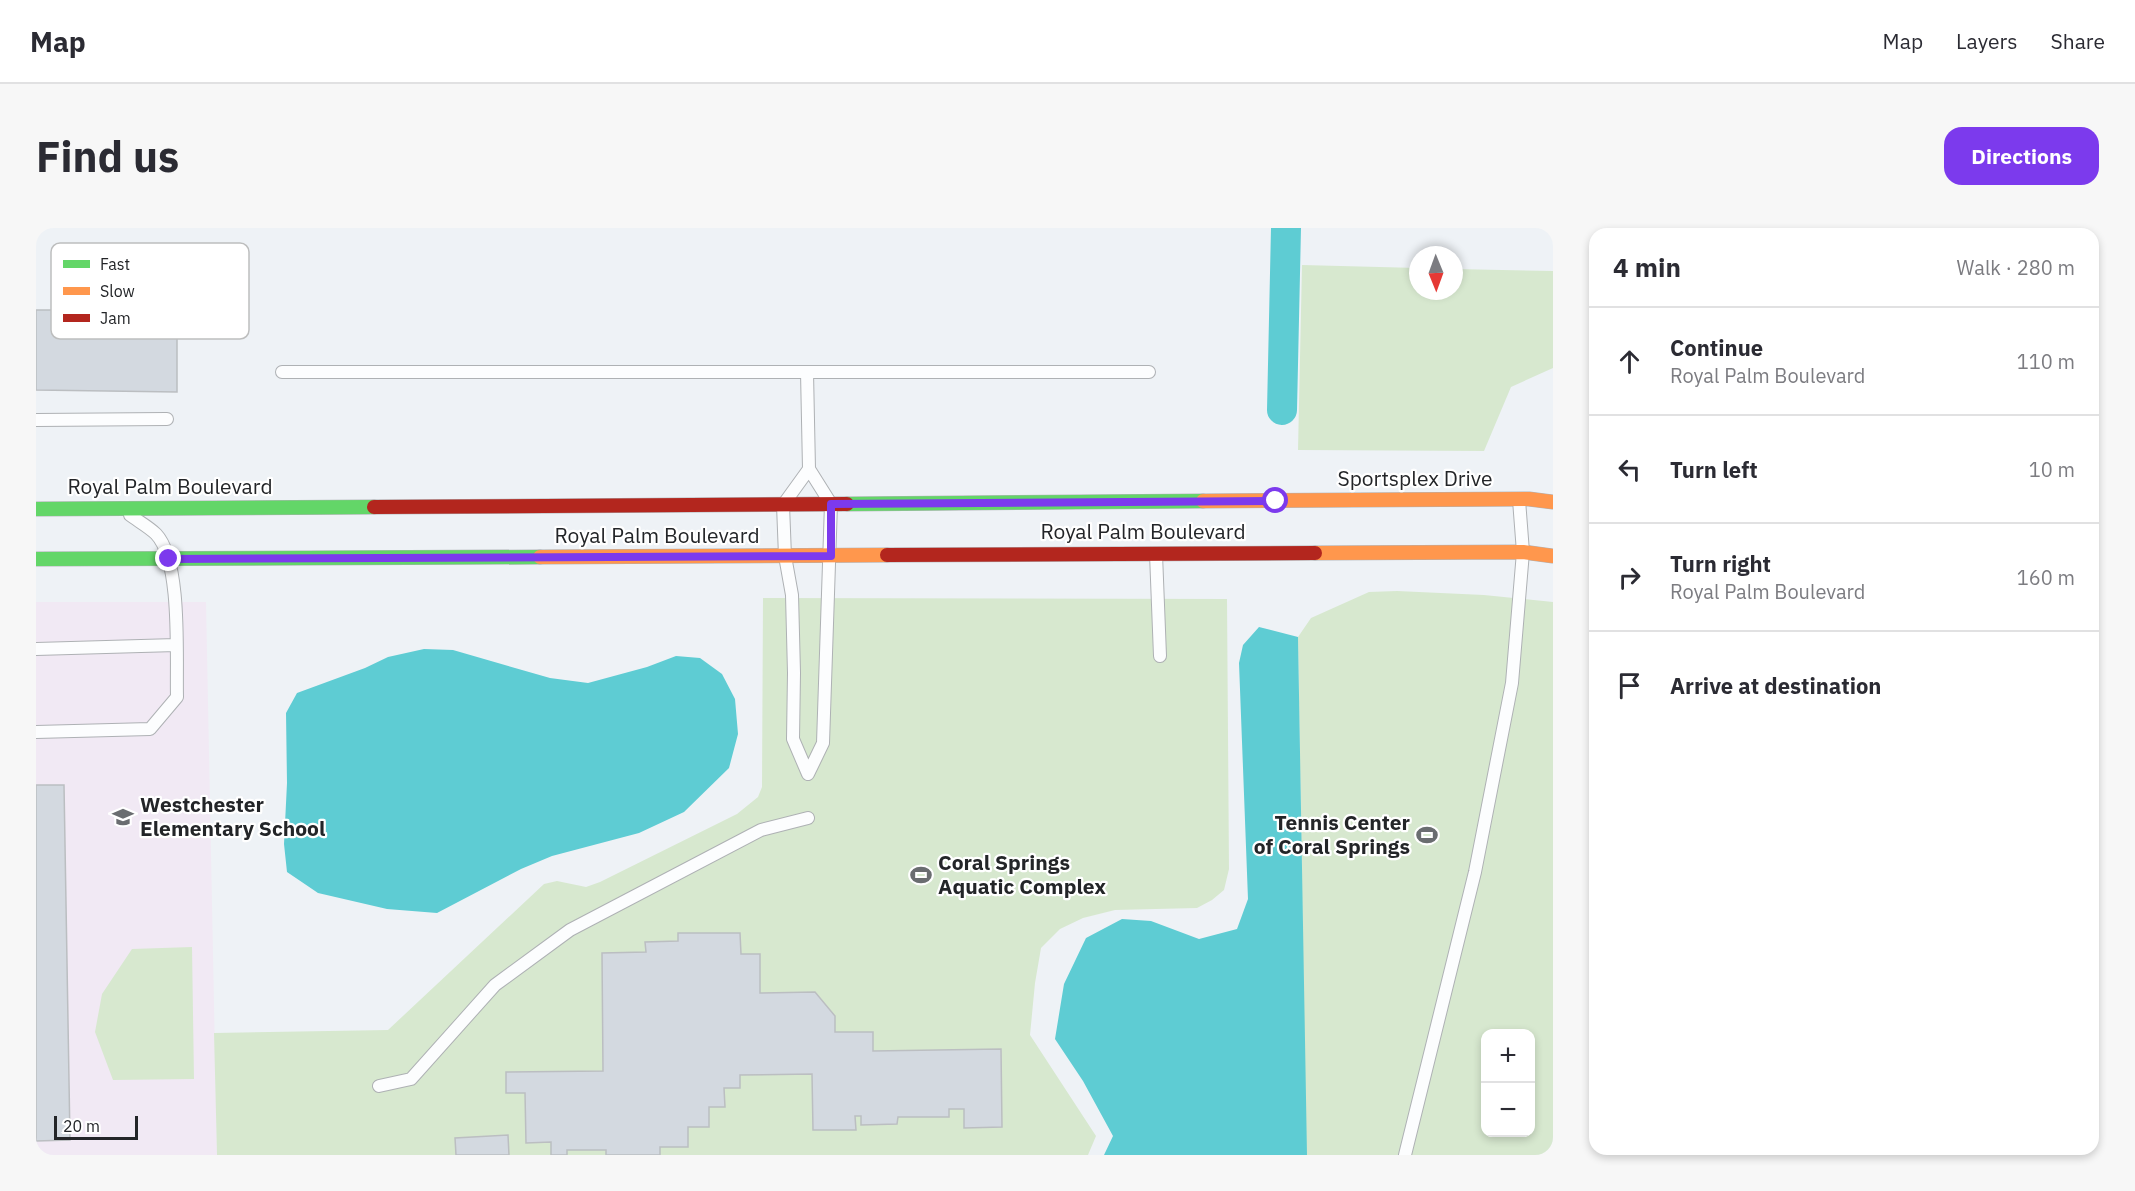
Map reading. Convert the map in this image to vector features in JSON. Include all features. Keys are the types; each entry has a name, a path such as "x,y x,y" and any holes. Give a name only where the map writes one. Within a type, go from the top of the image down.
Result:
{"street":[{"name":"Sportsplex Drive","path":"1276,501 1519,499 1553,502"},
{"name":"Royal Palm Boulevard","path":"36,509 1276,501"},
{"name":"Royal Palm Boulevard","path":"36,559 1523,552"},
{"path":"1523,552 1553,556"}],"lane":[{"path":"282,372 1149,372"},
{"path":"807,372 809,469 831,504 823,743 808,774 793,739 792,595 785,556 783,505 809,469"},
{"path":"36,420 167,419"},
{"path":"1405,1155 1475,872 1510,694 1523,552 1519,499"},
{"path":"36,732 150,729 177,697 175,605 169,559 157,535 122,508"},
{"path":"1156,553 1160,656"},
{"path":"36,649 176,645"},
{"path":"379,1086 411,1079 495,985 570,930 761,830 808,818"}],"shaded area":[{"name":"Westchester Elementary School","path":"36,602 206,602 217,1155 36,1155"}],"green space":[{"path":"1302,265 1409,268 1409,300 1463,300 1463,269 1553,271 1553,368 1511,387 1484,451 1298,450"},
{"name":"Tennis Center of Coral Springs","path":"1369,592 1484,595 1553,602 1553,1155 1306,1155 1298,637 1311,618"},
{"name":"Coral Springs Aquatic Complex","path":"763,598 1227,599 1229,869 1224,890 1197,908 1115,910 1083,918 1060,929 1041,948 1030,1035 1096,1136 1088,1155 217,1155 214,1033 388,1030 544,884 557,881 586,887 600,882 737,814 758,797 762,787"},
{"path":"192,947 194,1079 113,1080 95,1032 102,994 132,949"}],"water":[{"path":"1259,627 1298,637 1307,1155 1104,1155 1113,1136 1083,1081 1055,1039 1064,984 1086,938 1122,919 1151,921 1199,939 1237,929 1248,899 1239,663 1243,645"},
{"path":"424,649 453,650 550,678 588,683 647,667 676,656 700,658 722,674 735,699 738,734 729,768 684,812 639,833 552,856 521,869 437,913 387,909 318,893 287,872 284,844 287,783 286,713 297,693 388,657"}],"building":[{"path":"36,310 51,310 51,339 177,339 177,392 36,390"},
{"path":"36,785 64,785 70,1140 36,1141"},
{"path":"678,933 740,933 741,954 760,954 760,993 815,992 835,1016 835,1032 873,1032 873,1051 1001,1049 1002,1127 964,1128 964,1109 949,1109 949,1117 898,1117 897,1124 861,1125 861,1116 855,1116 856,1130 813,1130 812,1074 740,1075 740,1088 724,1088 725,1107 709,1107 709,1127 688,1127 688,1147 660,1147 660,1155 606,1155 606,1150 567,1150 567,1155 551,1155 551,1142 526,1143 525,1093 506,1093 506,1072 603,1071 602,953 646,952 645,942 678,941"},
{"path":"508,1135 509,1155 456,1155 455,1138"}],"waterway":[{"path":"1282,410 1286,228"}],"traffic: fast":[{"path":"847,504 1203,501"},
{"path":"36,509 374,507"},
{"path":"36,559 540,557"}],"traffic: slow":[{"path":"1203,501 1529,499 1553,502"},
{"path":"1315,553 1523,552 1553,556"},
{"path":"540,557 887,555"}],"traffic: jam":[{"path":"374,507 847,504"},
{"path":"887,555 1315,553"}],"place":[{"name":"Westchester Elementary School","path":"123,817"},
{"name":"Tennis Center of Coral Springs","path":"1427,835"},
{"name":"Coral Springs Aquatic Complex","path":"921,875"}],"route":[{"path":"169,559 831,556 831,504 1276,501"}]}
